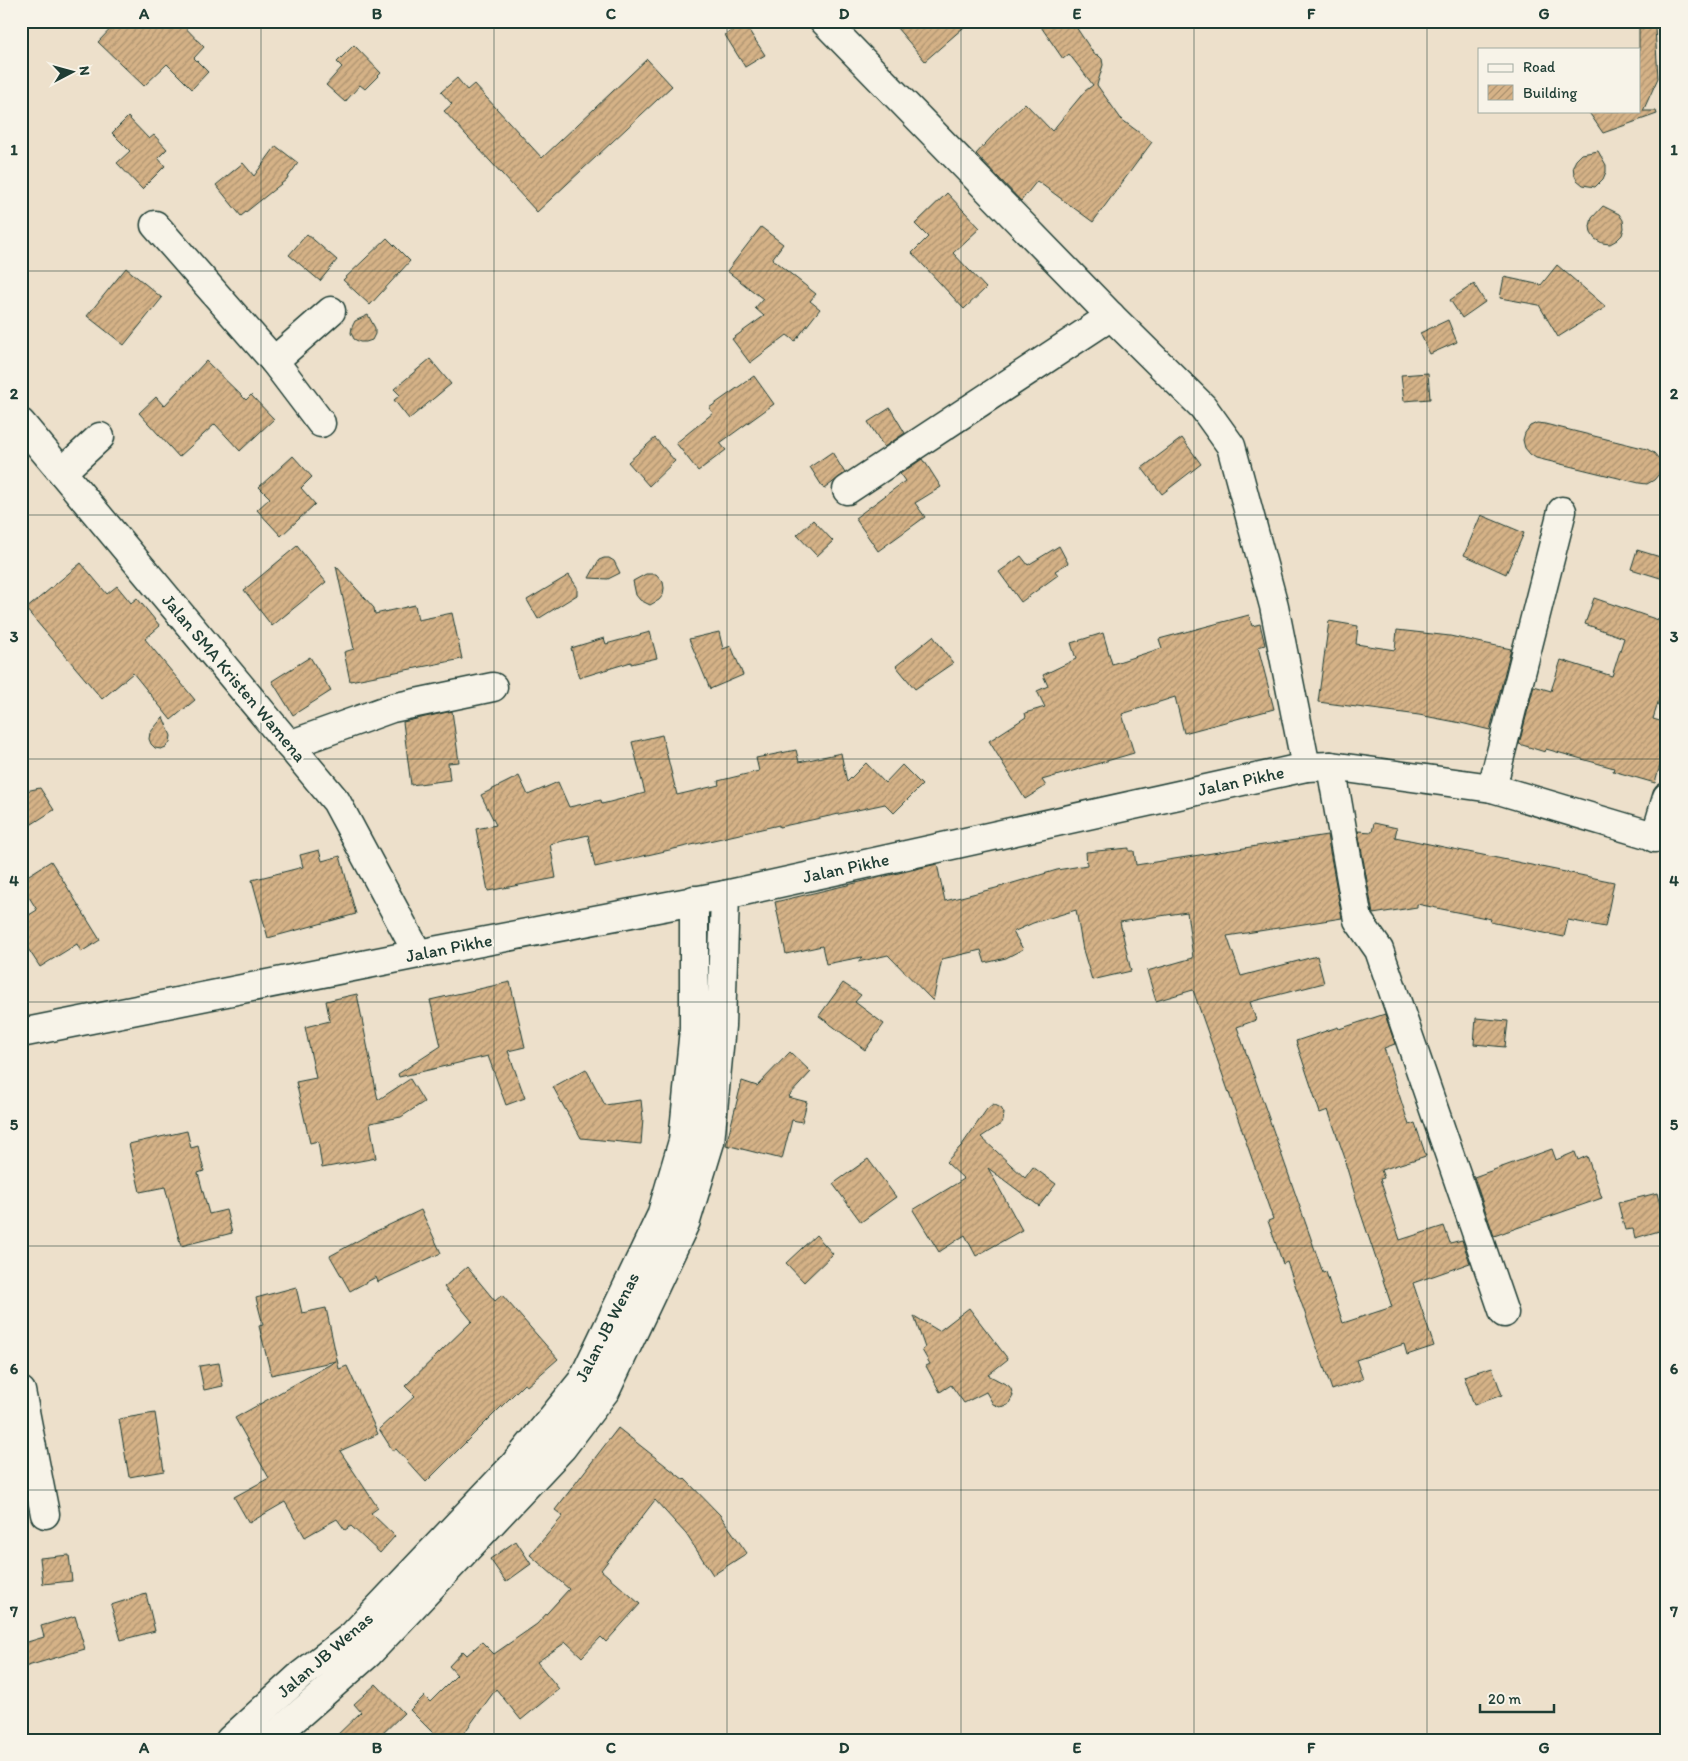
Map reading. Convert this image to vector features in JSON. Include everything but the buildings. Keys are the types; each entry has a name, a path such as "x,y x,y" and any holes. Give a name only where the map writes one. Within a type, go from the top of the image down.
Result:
{"main road":[{"path":"824,21 1111,316 1203,407 1231,446 1358,920 1379,950 1504,1313"},
{"path":"155,225 274,362 321,423"},
{"path":"274,362 331,311"},
{"path":"847,490 1111,316"},
{"name":"Jalan SMA Kristen Wamena","path":"21,423 336,801 418,954"},
{"path":"62,472 100,437"},
{"path":"1492,788 1562,511"},
{"path":"289,745 392,708 493,687"},
{"name":"Jalan Pikhe","path":"21,1033 725,895 1318,767 1492,788 1661,839"},
{"path":"1661,839 1667,797"},
{"name":"Jalan JB Wenas","path":"270,1740 361,1644 562,1448 606,1390 686,1221 710,1142 721,1026 725,895"},
{"name":"Jalan JB Wenas","path":"230,1740 301,1675 361,1644 514,1465 582,1381 661,1216 683,1141 694,1029 694,900"},
{"path":"21,1391 45,1514"}]}
